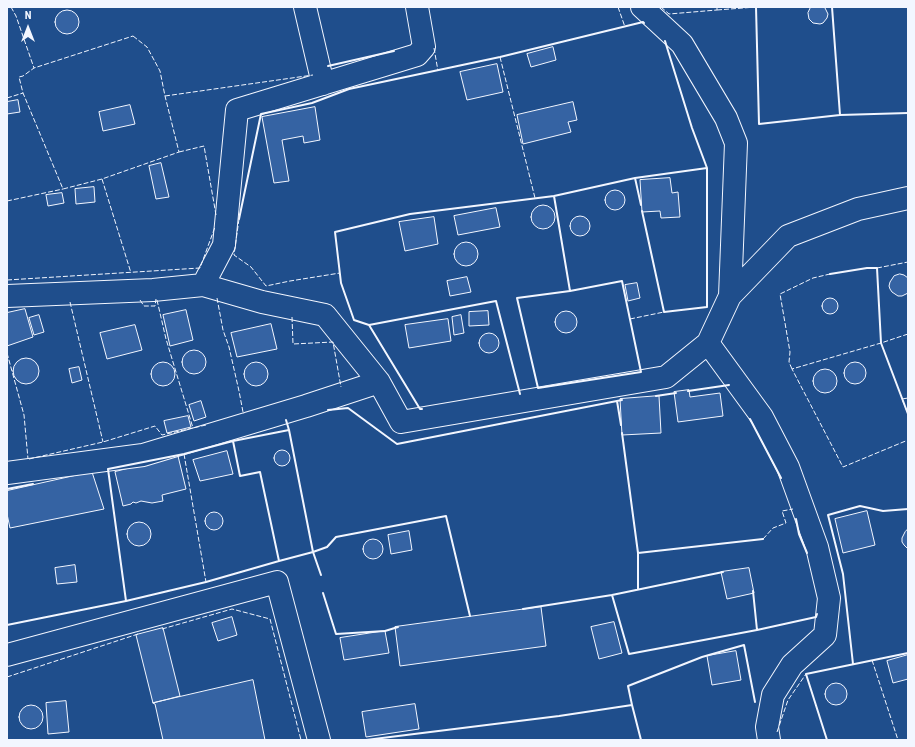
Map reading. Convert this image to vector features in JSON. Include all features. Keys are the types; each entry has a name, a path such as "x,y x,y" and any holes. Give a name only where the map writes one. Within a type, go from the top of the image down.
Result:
{"street":[{"path":"305,7 323,84"},
{"path":"203,285 224,245 237,110 417,55 424,47 417,7"},
{"path":"642,7 682,44 726,118 736,143 730,296"},
{"path":"7,296 153,290 203,285 262,302 325,315 379,382 401,422 666,377 708,343 730,296 788,236 858,209 908,198"},
{"path":"708,343 762,417 788,466 817,547 828,598 825,635 792,665 773,695 766,727 769,740"},
{"path":"7,473 143,455 306,406 379,382"},
{"path":"7,655 278,582 319,740"}],"building":[{"path":"811,7 825,8 828,14 823,23 813,23 809,19 808,13"},
{"path":"67,10 76,13 79,22 76,31 67,34 58,31 55,22 58,13"},
{"path":"553,47 556,60 531,67 527,54"},
{"path":"497,64 503,92 467,100 460,72"},
{"path":"18,100 20,112 7,114 7,102"},
{"path":"573,102 577,120 568,122 571,132 523,144 517,115"},
{"path":"130,105 135,124 103,131 99,112"},
{"path":"315,107 320,140 304,143 303,136 282,140 289,181 274,183 262,117"},
{"path":"161,163 169,197 156,199 149,166"},
{"path":"670,178 672,193 678,192 680,217 661,218 660,211 642,212 640,180"},
{"path":"94,187 95,202 76,204 75,189"},
{"path":"615,190 622,193 625,200 622,207 615,210 608,207 605,200 608,193"},
{"path":"62,193 64,203 48,206 46,195"},
{"path":"543,205 548,206 554,212 554,222 548,228 543,229 538,228 532,222 531,217 532,212 538,206"},
{"path":"496,208 500,227 458,235 454,216"},
{"path":"580,216 587,219 590,226 587,233 580,236 573,233 570,226 573,219"},
{"path":"434,217 438,244 405,251 399,222"},
{"path":"466,242 475,245 478,254 475,263 466,266 457,263 454,254 457,245"},
{"path":"900,274 908,278 908,293 898,296 892,292 889,286 894,276"},
{"path":"467,277 471,292 450,296 447,281"},
{"path":"637,283 640,298 628,301 625,285"},
{"path":"830,298 836,300 838,306 836,312 830,314 824,312 822,306 824,300"},
{"path":"25,309 33,337 7,346 7,313"},
{"path":"186,310 193,340 170,346 163,315"},
{"path":"488,311 489,325 469,326 469,312"},
{"path":"566,311 574,314 577,322 574,330 566,333 558,330 555,322 558,314"},
{"path":"39,315 44,332 34,335 29,318"},
{"path":"461,315 464,333 454,335 452,317"},
{"path":"448,319 451,341 409,348 405,325"},
{"path":"271,324 277,349 237,357 231,333"},
{"path":"135,325 142,350 107,359 100,333"},
{"path":"489,333 496,336 499,343 496,350 489,353 482,350 479,343 482,336"},
{"path":"194,350 203,353 206,362 203,371 194,374 185,371 182,362 185,353"},
{"path":"26,358 35,362 39,371 35,380 26,384 17,380 13,371 17,362"},
{"path":"163,362 172,365 175,374 172,383 163,386 154,383 151,374 154,365"},
{"path":"256,362 265,365 268,374 265,383 256,386 247,383 244,374 247,365"},
{"path":"855,362 863,365 866,373 863,381 855,384 847,381 844,373 847,365"},
{"path":"79,367 82,380 72,383 69,369"},
{"path":"825,369 830,370 836,376 836,386 830,392 825,393 820,392 814,386 813,381 814,376 820,370"},
{"path":"689,390 690,397 720,393 723,416 678,422 674,392"},
{"path":"659,396 661,433 622,435 620,399"},
{"path":"201,401 206,417 194,421 189,405"},
{"path":"188,416 191,427 167,433 164,421"},
{"path":"282,450 288,452 290,458 288,464 282,466 276,464 274,458 276,452"},
{"path":"227,451 233,474 200,481 193,460"},
{"path":"178,456 186,489 162,495 163,501 152,503 141,501 136,503 133,502 123,506 115,472"},
{"path":"92,472 104,509 10,528 7,514 7,491"},
{"path":"867,511 875,545 843,553 835,519"},
{"path":"214,512 220,515 223,521 220,527 214,530 208,527 205,521 208,515"},
{"path":"139,522 144,523 150,529 150,539 144,545 139,546 134,545 128,539 127,534 128,529 134,523"},
{"path":"908,529 908,549 902,542 902,538"},
{"path":"409,531 412,550 391,554 388,535"},
{"path":"369,539 377,539 383,545 383,553 377,559 369,559 363,553 363,545"},
{"path":"75,565 77,582 57,584 55,568"},
{"path":"749,568 754,593 727,599 721,572"},
{"path":"541,607 546,646 400,666 395,627"},
{"path":"232,617 237,635 218,641 212,623"},
{"path":"614,622 622,653 599,659 591,627"},
{"path":"163,628 180,696 153,703 136,635"},
{"path":"385,631 389,653 344,660 340,638"},
{"path":"736,651 741,680 712,685 707,656"},
{"path":"908,655 908,679 893,683 887,661"},
{"path":"253,680 265,740 163,740 155,704 153,703"},
{"path":"836,683 844,686 847,694 844,702 836,705 828,702 825,694 828,686"},
{"path":"66,701 69,732 48,734 46,703"},
{"path":"415,704 419,729 366,737 362,712"},
{"path":"31,705 36,706 42,712 42,722 36,728 31,729 26,728 20,722 19,717 20,712 26,706"}],"fence":[{"path":"11,7 16,16 34,68"},
{"path":"618,7 625,27"},
{"path":"661,7 669,14 717,10 717,7"},
{"path":"717,10 756,7"},
{"path":"133,36 147,47 160,71 179,152 102,179 63,189 23,93 19,77 23,76 34,68 133,36"},
{"path":"434,48 438,71"},
{"path":"500,57 535,198"},
{"path":"165,96 313,75"},
{"path":"7,98 23,93"},
{"path":"179,152 204,146 216,215"},
{"path":"102,179 131,273"},
{"path":"7,201 63,189"},
{"path":"239,219 234,255 251,267 266,286 340,273"},
{"path":"7,280 200,268 215,227"},
{"path":"877,268 908,262"},
{"path":"792,369 789,362 790,352 780,294 813,278 830,274"},
{"path":"217,298 223,330 229,347 244,414"},
{"path":"140,300 144,306 155,306 156,299"},
{"path":"157,300 166,339 193,428"},
{"path":"70,302 103,442"},
{"path":"630,319 664,312"},
{"path":"292,317 293,344 333,342 341,387"},
{"path":"908,334 792,369 843,467 908,440"},
{"path":"7,353 24,415 28,459"},
{"path":"908,398 902,399 908,414"},
{"path":"29,459 103,442 155,426 162,435 206,425"},
{"path":"184,454 206,582"},
{"path":"763,539 773,528 786,523 782,511 793,509"},
{"path":"162,629 232,609 270,619 301,740"},
{"path":"7,677 138,634"},
{"path":"872,660 898,740"},
{"path":"777,732 788,700 806,674"}],"wall":[{"path":"756,7 759,124 840,115"},
{"path":"832,7 840,115 908,113"},
{"path":"239,219 261,114 312,103 349,89 500,57 643,22 644,23"},
{"path":"642,211 664,312 707,307 707,168 692,128 665,41"},
{"path":"328,66 394,51"},
{"path":"570,291 554,196 635,178 707,168"},
{"path":"635,178 641,205"},
{"path":"520,394 496,301 369,325 354,320 341,283 335,232 410,214 554,196"},
{"path":"830,274 867,268 877,268 881,343 908,414"},
{"path":"622,281 641,372 538,388 517,298 570,291 622,281"},
{"path":"369,325 420,409 422,409"},
{"path":"688,391 729,385"},
{"path":"656,396 676,393"},
{"path":"328,410 348,408 397,444 622,400"},
{"path":"617,401 621,425"},
{"path":"750,419 781,478"},
{"path":"286,420 289,430 313,552 279,561 260,472 240,476 233,441 289,430"},
{"path":"622,433 638,553 763,539"},
{"path":"233,441 240,476 260,472 279,561 206,582 126,601 108,469 184,454 233,441"},
{"path":"7,489 33,484"},
{"path":"853,664 843,574 828,515 860,506 883,511 908,509"},
{"path":"321,575 313,552 327,547 336,537 446,516 470,616"},
{"path":"796,519 799,534 807,553"},
{"path":"638,553 638,589"},
{"path":"523,609 612,595 723,572"},
{"path":"753,591 757,630"},
{"path":"323,593 336,634 385,631 398,627"},
{"path":"612,595 629,654 757,630 816,617 817,614"},
{"path":"7,625 126,601"},
{"path":"641,740 628,686 702,657 744,645 755,702"},
{"path":"827,740 806,674 908,653"},
{"path":"366,740 559,716 632,705"}]}
